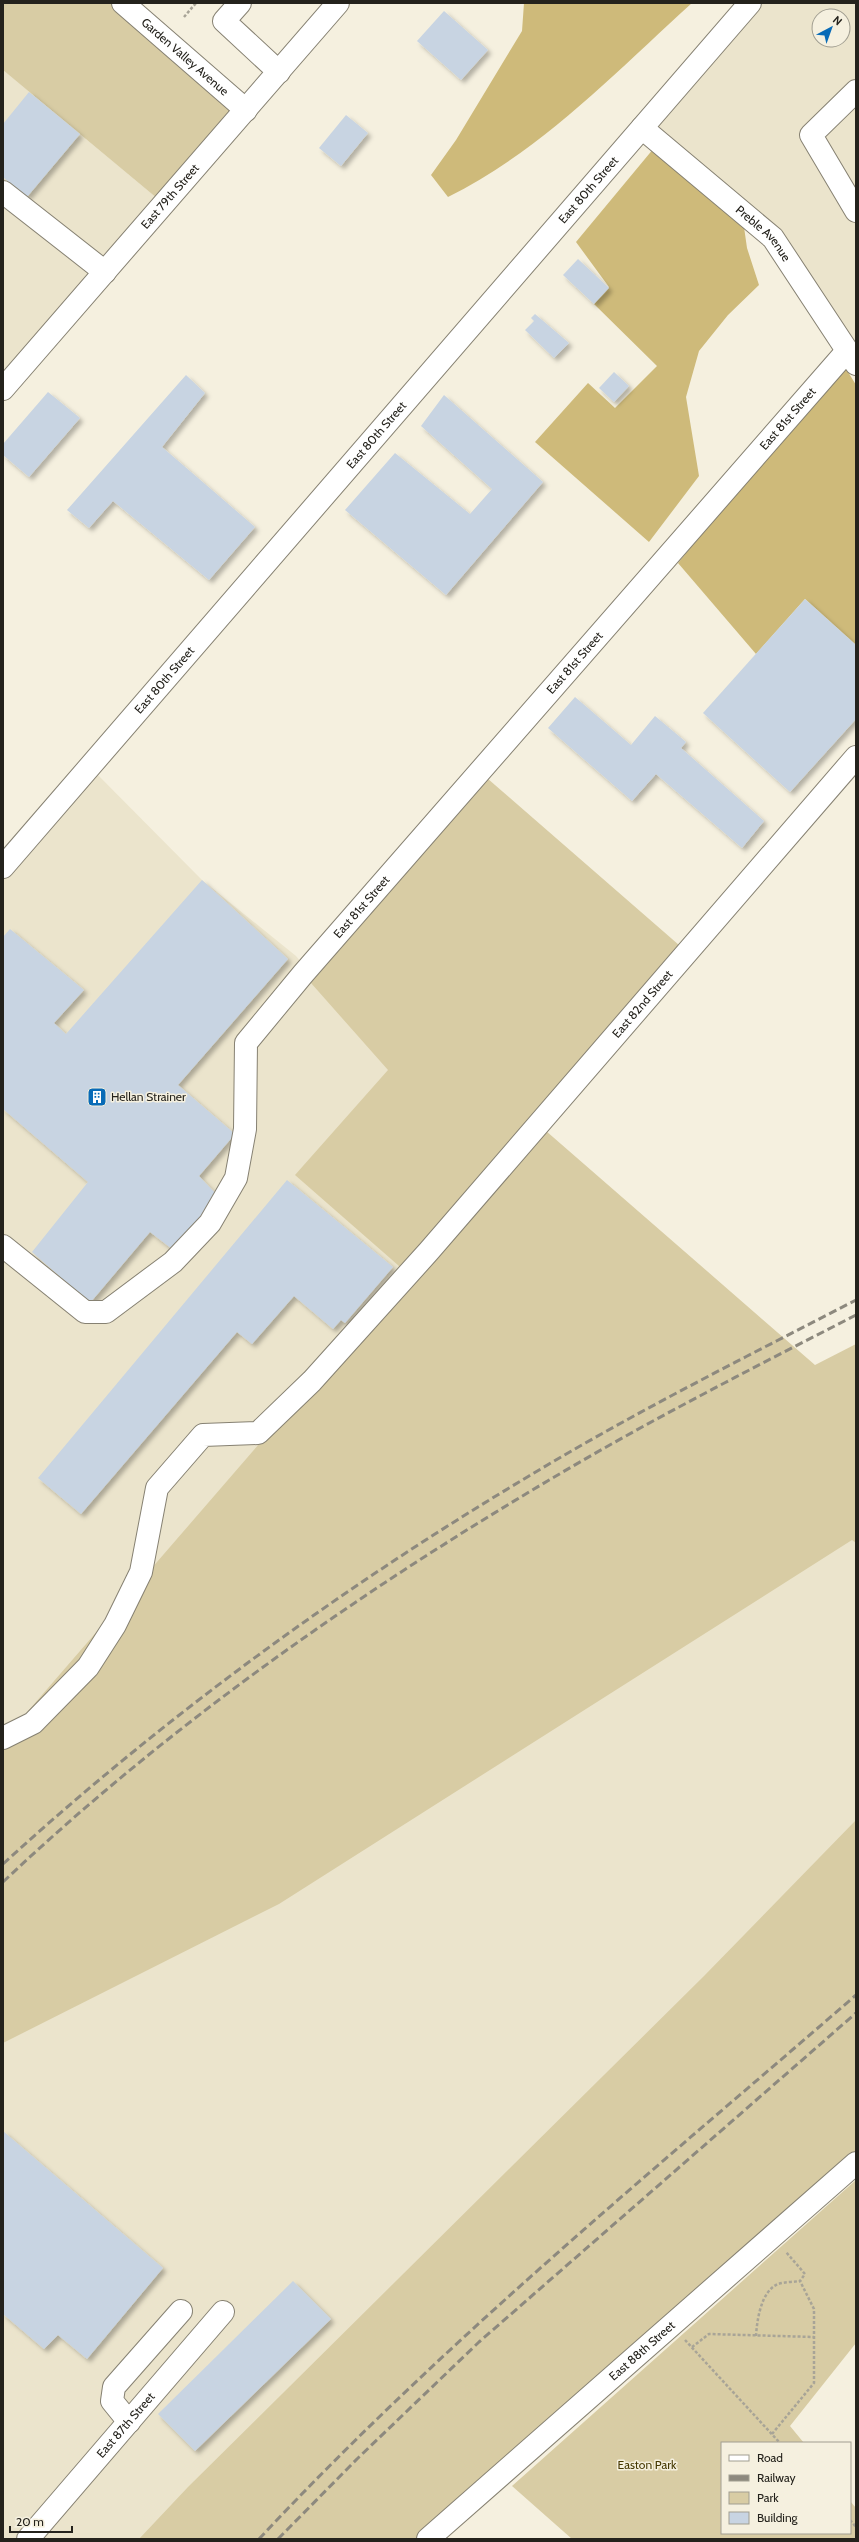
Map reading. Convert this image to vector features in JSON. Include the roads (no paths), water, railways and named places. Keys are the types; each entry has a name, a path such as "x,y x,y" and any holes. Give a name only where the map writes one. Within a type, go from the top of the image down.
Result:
{"street":[{"name":"Garden Valley Avenue","path":"123,3 246,110"},
{"path":"240,3 224,22 279,72"},
{"name":"East 79th Street","path":"3,389 338,3"},
{"name":"East 80th Street","path":"3,867 750,3"},
{"path":"854,99 811,135 856,211"},
{"name":"Preble Avenue","path":"642,128 773,238 852,358"},
{"path":"3,192 105,272"},
{"name":"East 81st Street","path":"3,1246 85,1312 106,1312 173,1262 210,1223 236,1178 245,1129 246,1043 303,974 852,358"},
{"name":"East 82nd Street","path":"3,1738 33,1723 88,1667 115,1625 141,1572 158,1488 203,1435 258,1433 312,1381 429,1251 856,757"},
{"name":"East 88th Street","path":"428,2539 856,2163"},
{"path":"129,2422 112,2401 114,2387 181,2311"},
{"name":"East 87th Street","path":"28,2539 223,2312"}],"railway":[{"path":"3,1864 127,1757 191,1706 322,1609 390,1563 569,1452 691,1385 856,1300"},
{"path":"3,1882 66,1824 199,1715 338,1614 410,1566 482,1520 630,1434 705,1393 856,1315"},
{"path":"259,2539 401,2396 475,2327 626,2193 856,1995"},
{"path":"278,2539 357,2459 479,2342 856,2013"}],"place":[{"name":"Hellan Strainer","path":"97,1097"}],"park label":[{"name":"Easton Park","path":"647,2465"}]}
